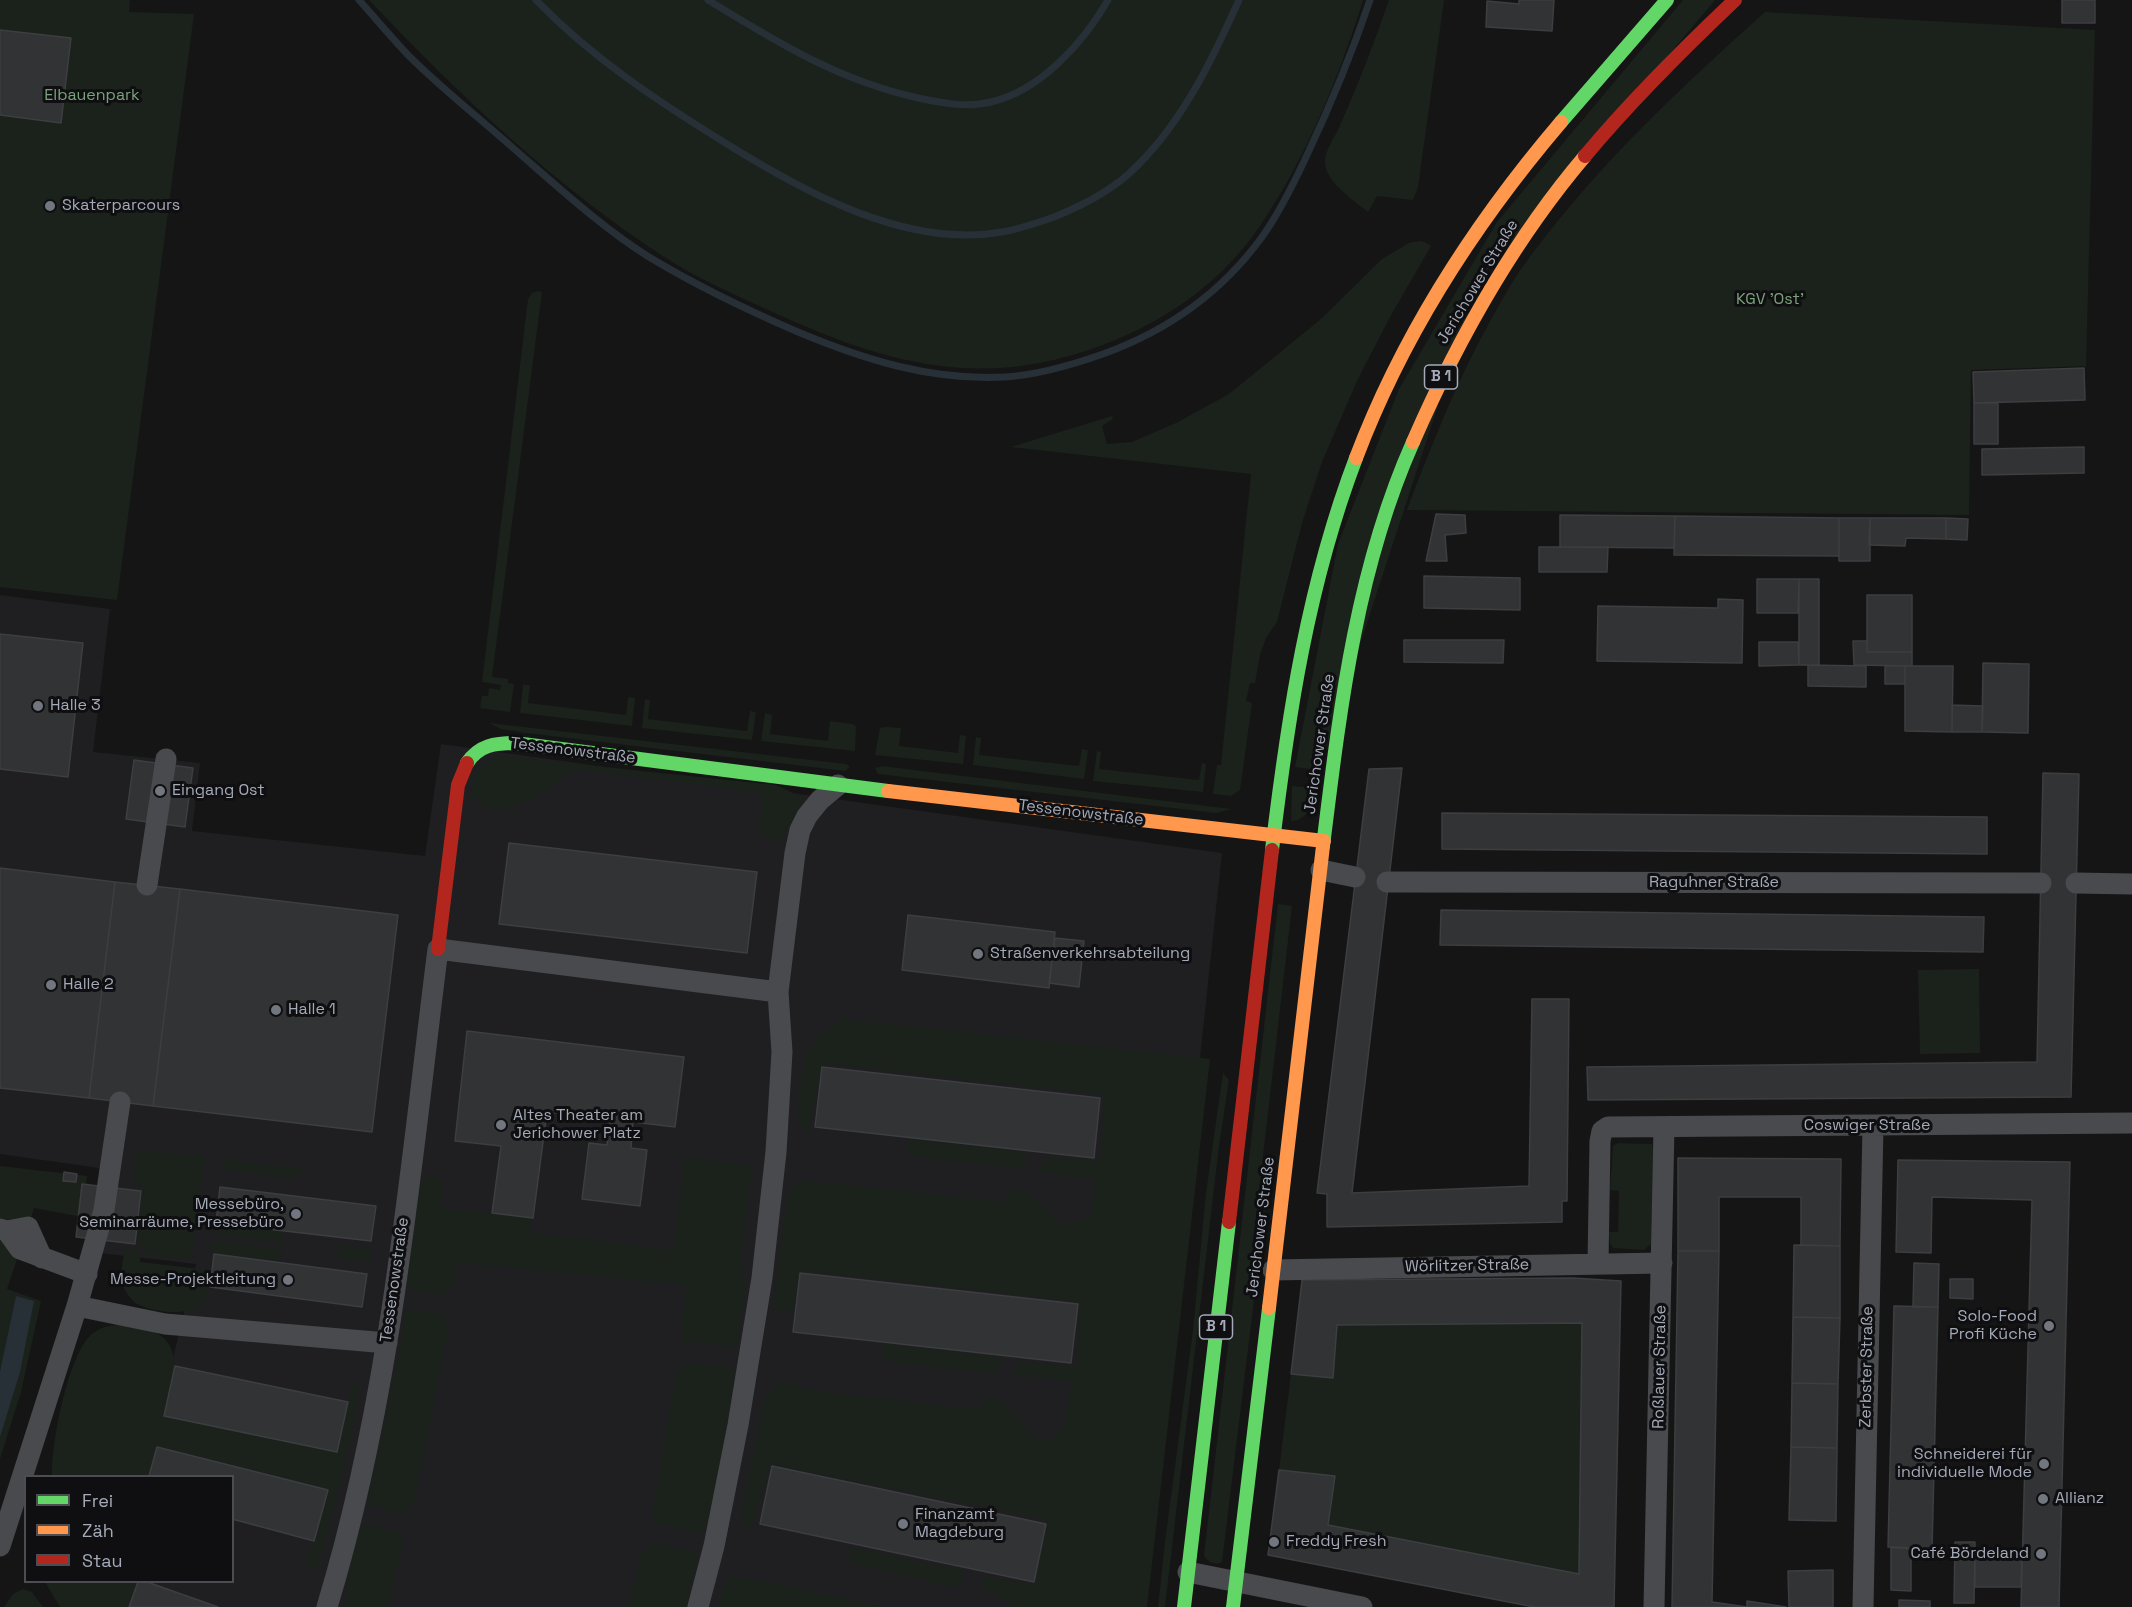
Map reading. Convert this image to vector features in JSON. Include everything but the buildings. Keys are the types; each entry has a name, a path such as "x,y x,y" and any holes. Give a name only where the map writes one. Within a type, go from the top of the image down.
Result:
{"main road":[{"name":"Jerichower Straße","path":"1184,1607 1274,835 1293,695 1316,583 1352,465 1390,380 1442,284 1483,222 1544,142 1667,0"},
{"name":"Jerichower Straße","path":"1233,1607 1339,716 1350,652 1366,583 1392,497 1414,436 1434,392 1497,275 1561,183 1631,102 1735,0"},
{"name":"Tessenowstraße","path":"438,949 458,785 470,759 478,749 496,742 838,785 1324,840"}],"street":[{"path":"147,885 166,759"},
{"path":"698,1607 714,1546 738,1425 762,1278 776,1152 782,1052 778,992 795,853 804,820 813,808 838,785"},
{"path":"1321,870 1355,877"},
{"name":"Raguhner Straße","path":"1388,882 2041,883"},
{"path":"2076,883 2132,884"},
{"path":"438,949 778,992"},
{"name":"Tessenowstraße","path":"327,1607 353,1512 387,1343 438,949"},
{"path":"0,1546 87,1274 104,1210 120,1102"},
{"name":"Coswiger Straße","path":"1598,1264 1600,1141 1604,1130 1609,1127 2132,1123"},
{"name":"Zerbster Straße","path":"1863,1607 1873,1126"},
{"name":"Roßlauer Straße","path":"1654,1607 1664,1127"},
{"path":"4,1230 20,1249 87,1274"},
{"name":"Wörlitzer Straße","path":"1273,1270 1662,1263"},
{"path":"77,1306 165,1324 387,1343"},
{"path":"1188,1572 1362,1607"}],"shaded area":[{"path":"0,595 110,609 93,752 200,763 192,831 425,856 441,744 1222,853 1141,1607 118,1607 120,1583 234,1583 234,1475 144,1475 196,1264 100,1253 113,1170 0,1154"},
{"path":"16,1296 34,1301 20,1372 0,1437 0,1372"}],"green space":[{"name":"Elbauenpark","path":"0,0 130,0 129,12 194,14 117,600 0,587"},
{"path":"369,0 1363,0 1330,92 1287,183 1252,237 1221,272 1203,288 1164,315 1144,327 1100,346 1057,359 1015,367 975,368 936,365 896,358 857,346 777,314 679,266 625,230 547,170 474,105"},
{"path":"1389,0 1444,0 1418,187 1413,200 1377,196 1368,212 1336,185 1327,171 1325,160 1329,146 1359,82"},
{"path":"1683,0 1715,0 1479,280 1319,770 1295,767 1338,544 1399,389 1497,222"},
{"name":"KGV 'Ost'","path":"1765,12 2095,30 2086,366 1971,370 1969,515 1407,510 1455,392 1489,323 1519,272 1574,201 1604,167 1699,72"},
{"path":"1419,241 1431,246 1390,317 1357,381 1322,462 1302,523 1277,622 1266,638 1255,683 1250,683 1246,701 1252,703 1240,790 1231,796 1213,794 1217,765 1221,765 1251,474 1011,447 1112,416 1113,419 1102,426 1107,444 1132,442 1176,423 1229,394 1321,319 1382,259 1409,243"},
{"path":"542,292 492,677 508,679 508,683 514,684 510,712 480,708 482,696 488,696 489,688 500,690 501,685 482,682 528,299 532,293"},
{"path":"523,685 530,685 528,703 626,715 628,697 635,698 632,726 520,713"},
{"path":"645,699 650,700 648,719 747,731 750,711 756,712 752,740 642,728"},
{"path":"765,713 772,715 770,734 828,741 830,721 852,724 856,726 855,751 761,741"},
{"path":"489,723 846,764 850,767 845,771 526,733 501,729"},
{"path":"880,728 901,728 899,746 958,753 960,735 966,736 963,764 875,755"},
{"path":"976,737 981,738 979,755 1079,766 1082,749 1088,750 1084,779 973,765"},
{"path":"1097,751 1101,752 1099,769 1199,780 1202,763 1206,764 1203,792 1093,781"},
{"path":"499,756 776,785 804,798 781,841 759,833 763,793 579,769 570,772 520,803 507,808 494,809 481,805 471,795 475,775 481,766"},
{"path":"882,766 1231,809 1216,813 878,774 875,768"},
{"path":"1292,786 1315,788 1309,810 1302,818 1291,821"},
{"path":"1278,904 1292,906 1263,1156 1266,1202 1222,1562 1214,1563 1204,1556"},
{"path":"1979,969 1980,1053 1920,1054 1918,970"},
{"path":"844,1019 1210,1059 1147,1607 1016,1607 981,1587 983,1577 1035,1584 1048,1520 770,1464 751,1532 744,1523 742,1511 764,1399 781,1381 809,1390 982,1410 985,1396 997,1398 1037,1439 1052,1439 1058,1433 1069,1406 1071,1382 1016,1375 1019,1361 1076,1367 1081,1302 799,1270 794,1311 773,1308 787,1199 794,1184 800,1180 1006,1202 1009,1187 1030,1195 1064,1226 1090,1217 1096,1180 1041,1172 1045,1157 1100,1161 1105,1095 823,1063 807,1135 798,1115 803,1069 818,1038"},
{"path":"1223,1073 1229,1080 1219,1146 1165,1607 1158,1607 1193,1330 1206,1193"},
{"path":"907,1139 1026,1152 1024,1164 1016,1168 914,1156 906,1152"},
{"path":"1618,1143 1652,1144 1651,1244 1644,1250 1613,1248 1610,1243 1609,1232 1618,1232 1619,1191 1610,1190 1613,1146"},
{"path":"137,1150 204,1157 192,1260 145,1254 146,1245 137,1244 142,1186 133,1185"},
{"path":"685,1158 752,1165 740,1267 746,1287 737,1346 684,1341 681,1334 686,1285 456,1262 453,1284 449,1291 437,1295 416,1291 406,1286 417,1185 430,1178 444,1179 441,1208 533,1218 531,1233 673,1250"},
{"path":"222,1159 303,1169 293,1178 230,1170 224,1167"},
{"path":"0,1166 87,1176 82,1217 34,1208 7,1289 41,1301 21,1392 0,1459"},
{"path":"215,1224 283,1232 281,1243 214,1235"},
{"path":"212,1241 281,1249 280,1261 211,1253"},
{"path":"339,1244 371,1248 369,1261 337,1258"},
{"path":"125,1249 140,1250 140,1262 208,1270 205,1299 198,1307 181,1312 162,1311 137,1304 123,1285 122,1270"},
{"path":"408,1310 443,1315 448,1327 415,1498 409,1509 401,1513 369,1505 368,1499 399,1355 404,1319"},
{"path":"1582,1323 1579,1574 1328,1525 1334,1476 1279,1470 1291,1374 1333,1378 1337,1325"},
{"path":"123,1325 147,1330 160,1335 168,1343 173,1352 174,1373 165,1416 337,1452 351,1387 360,1389 342,1476 317,1570 306,1566 327,1490 157,1447 149,1475 52,1475 57,1424 74,1364 89,1337 108,1326"},
{"path":"883,1344 1002,1357 1000,1370 992,1373 890,1362 882,1357"},
{"path":"683,1364 731,1367 734,1372 728,1428 706,1529 701,1533 658,1524 652,1514 676,1374"},
{"path":"367,1525 397,1532 403,1543 387,1607 344,1607 348,1596 345,1586 361,1526"},
{"path":"654,1543 697,1553 698,1557 685,1607 628,1607 642,1553"},
{"path":"849,1547 964,1571 962,1583 955,1587 852,1563 848,1556"},
{"path":"744,1577 884,1607 718,1607 723,1591 731,1579"},
{"path":"46,1583 138,1583 129,1607 60,1607"},
{"path":"23,1589 32,1592 43,1607 4,1607 13,1594"}],"waterway":[{"path":"359,0 408,55 446,91 579,205 649,257 741,306 798,332 848,351 874,360 925,372 978,377 1005,377 1042,372 1127,345 1192,308 1229,275 1262,237 1292,187 1333,98 1370,0"},
{"path":"536,0 580,41 627,78 702,128 789,180 858,212 894,224 930,232 966,235 1008,231 1054,217 1099,195 1129,174 1170,128 1183,108 1208,66 1239,0"},
{"path":"708,0 784,45 861,81 927,100 964,105 982,104 1009,96 1043,76 1073,48 1108,0"}],"tunnel":[{"path":"1355,877 1387,882"},
{"path":"2041,883 2076,883"},
{"path":"120,1102 147,885"}],"traffic: fast":[{"path":"1561,122 1667,0"},
{"path":"1323,846 1344,692 1364,590 1393,490 1413,442"},
{"path":"1272,850 1285,750 1302,651 1325,554 1356,458"},
{"path":"467,763 477,752 488,746 515,743 888,791"},
{"path":"1184,1607 1229,1222"},
{"path":"1233,1607 1269,1308"}],"traffic: slow":[{"path":"1356,458 1396,367 1444,281 1499,200 1561,122"},
{"path":"1413,442 1449,366 1488,293 1534,222 1585,156"},
{"path":"888,791 1324,841"},
{"path":"1269,1308 1323,846"}],"traffic: jam":[{"path":"1585,156 1657,76 1735,0"},
{"path":"438,949 458,785 467,763"},
{"path":"1229,1222 1272,850"}],"place":[{"name":"Skaterparcours","path":"50,206"},
{"name":"Halle 3","path":"38,706"},
{"name":"Eingang Ost","path":"160,791"},
{"name":"Straßenverkehrsabteilung","path":"978,954"},
{"name":"Halle 2","path":"51,985"},
{"name":"Halle 1","path":"276,1010"},
{"name":"Altes Theater am Jerichower Platz","path":"501,1125"},
{"name":"Messebüro, Seminarräume, Pressebüro","path":"296,1214"},
{"name":"Messe-Projektleitung","path":"288,1280"},
{"name":"Solo-Food Profi Küche","path":"2049,1326"},
{"name":"Schneiderei für individuelle Mode","path":"2044,1464"},
{"name":"Allianz","path":"2043,1499"},
{"name":"Finanzamt Magdeburg","path":"903,1524"},
{"name":"Freddy Fresh","path":"1274,1542"},
{"name":"Café Bördeland","path":"2041,1554"}]}
